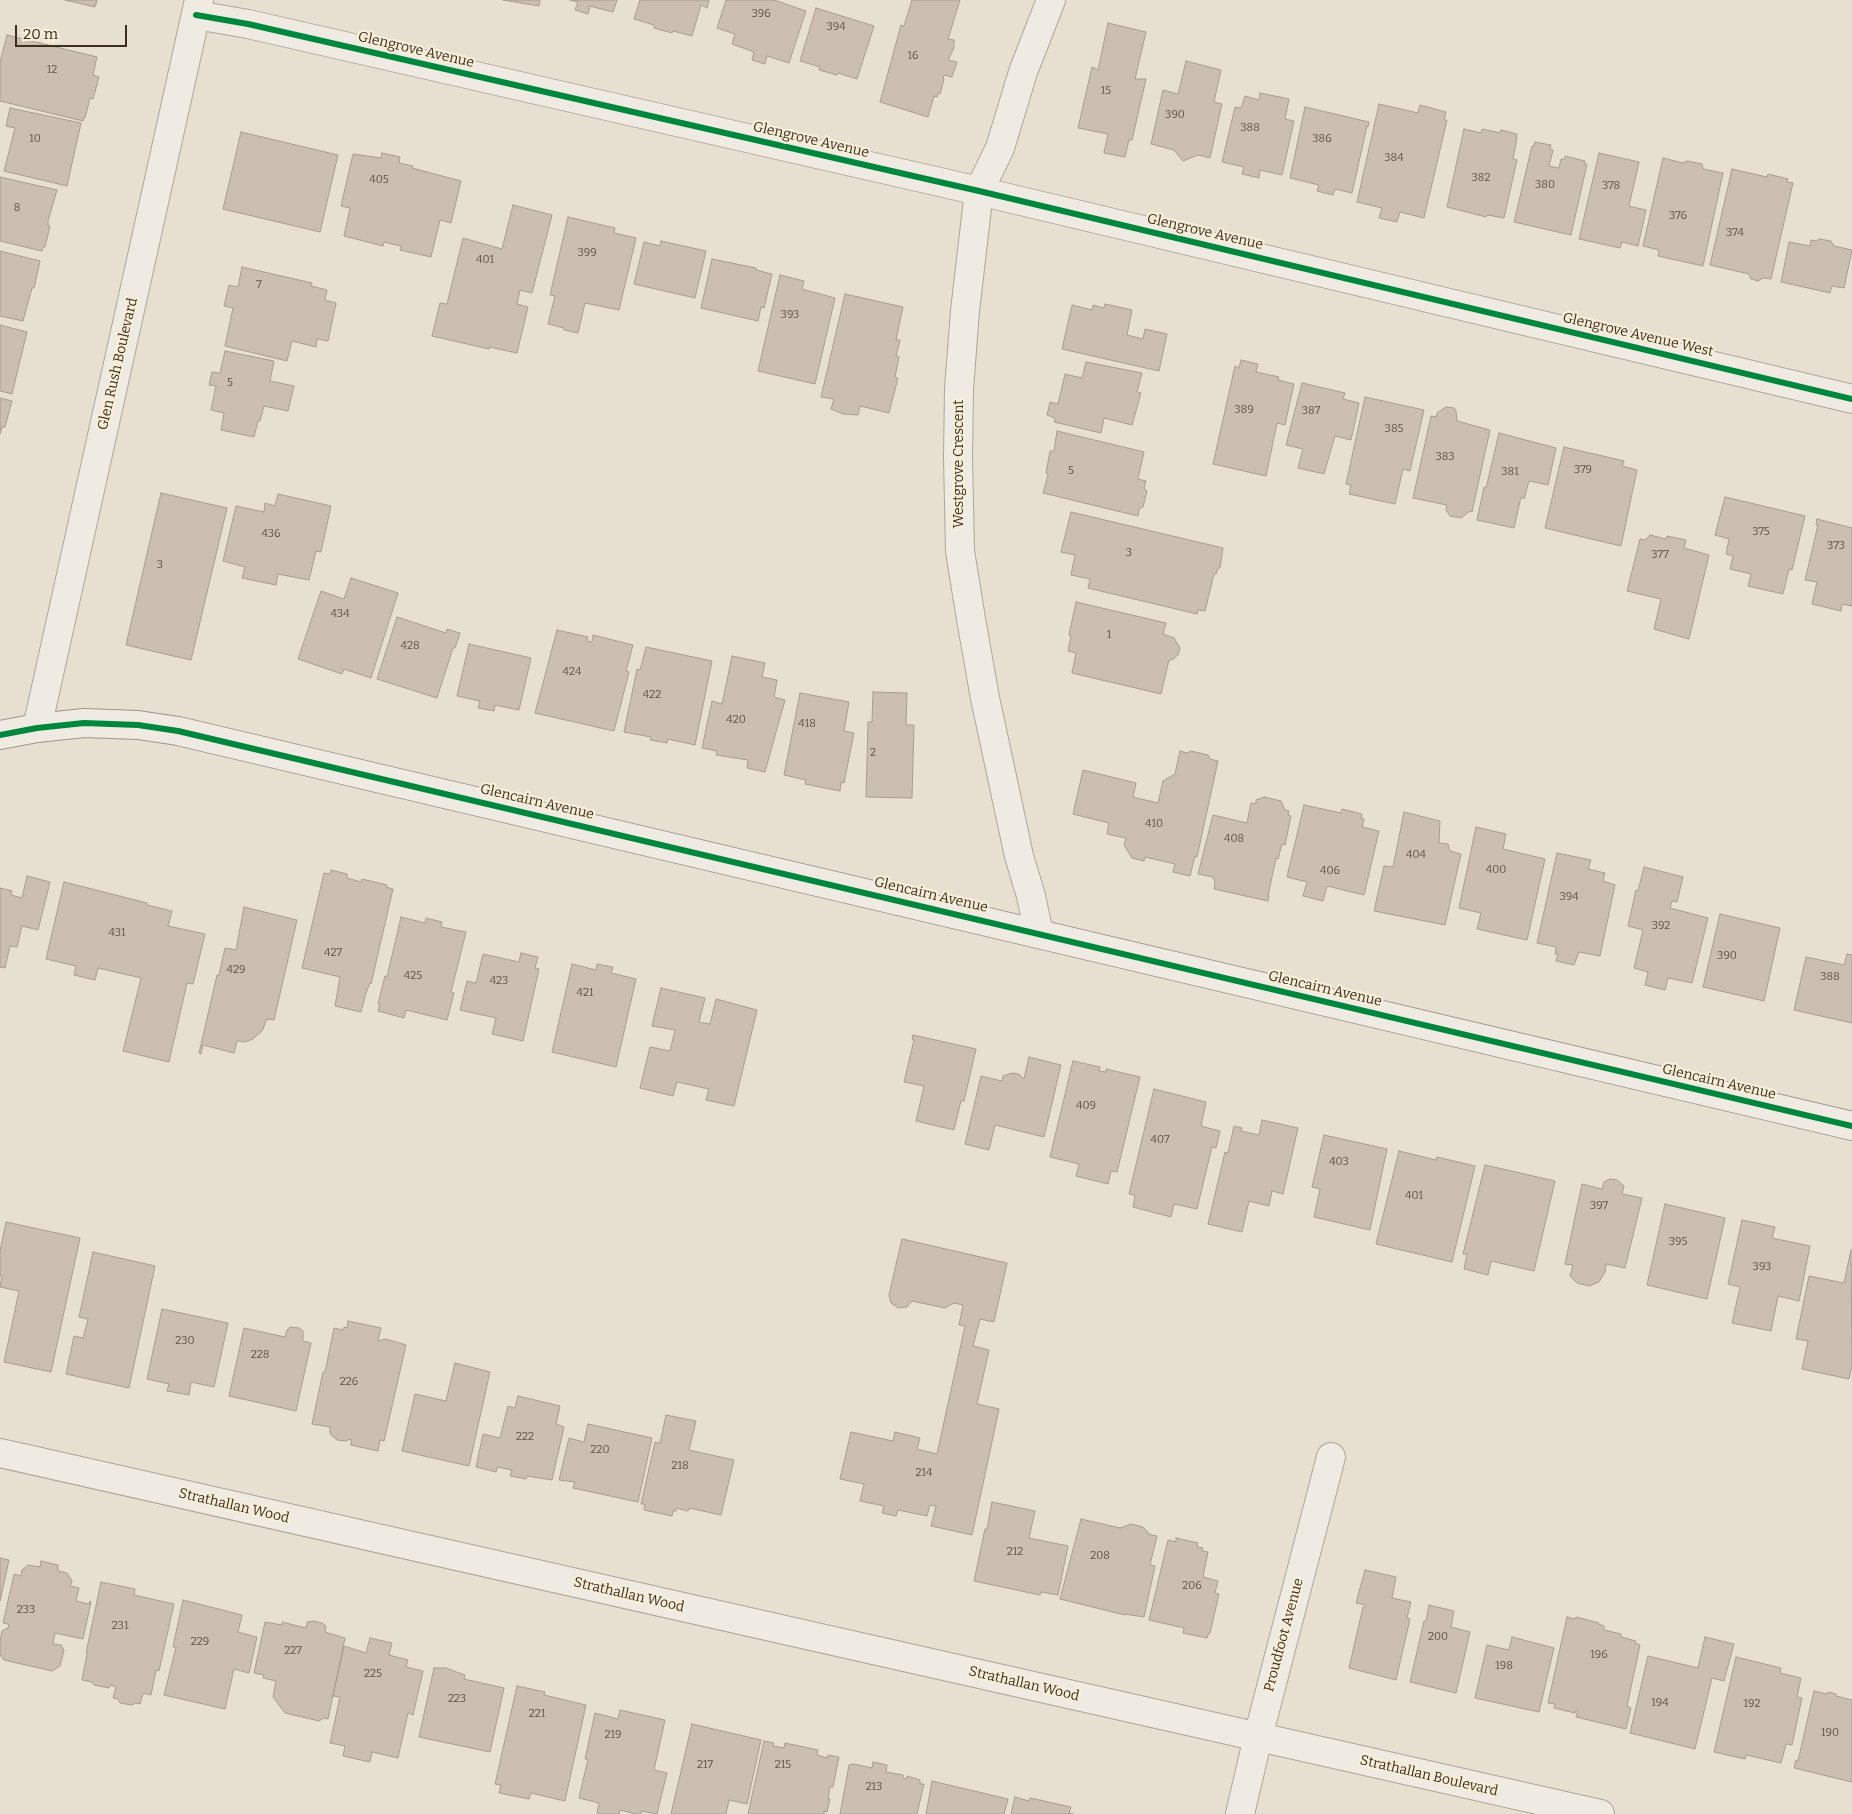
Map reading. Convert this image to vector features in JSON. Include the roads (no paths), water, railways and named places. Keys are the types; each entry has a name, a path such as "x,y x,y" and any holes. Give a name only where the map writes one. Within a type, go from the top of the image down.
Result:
{"street":[{"name":"Westgrove Crescent","path":"1039,934 1031,896 1019,856 985,698 960,551 959,389 965,311 979,191 1000,148 1023,72 1051,0"},
{"name":"Glengrove Avenue","path":"198,7 248,24 979,191 1418,296"},
{"name":"Glen Rush Boulevard","path":"37,728 198,7"},
{"name":"Glengrove Avenue West","path":"1418,296 1852,399"},
{"name":"Glencairn Avenue","path":"0,736 37,728 84,723 138,725 178,731 1852,1126"},
{"name":"Strathallan Wood","path":"0,1453 1258,1737"},
{"name":"Proudfoot Avenue","path":"1240,1814 1258,1737 1331,1457"},
{"name":"Strathallan Boulevard","path":"1258,1737 1600,1814"}]}
